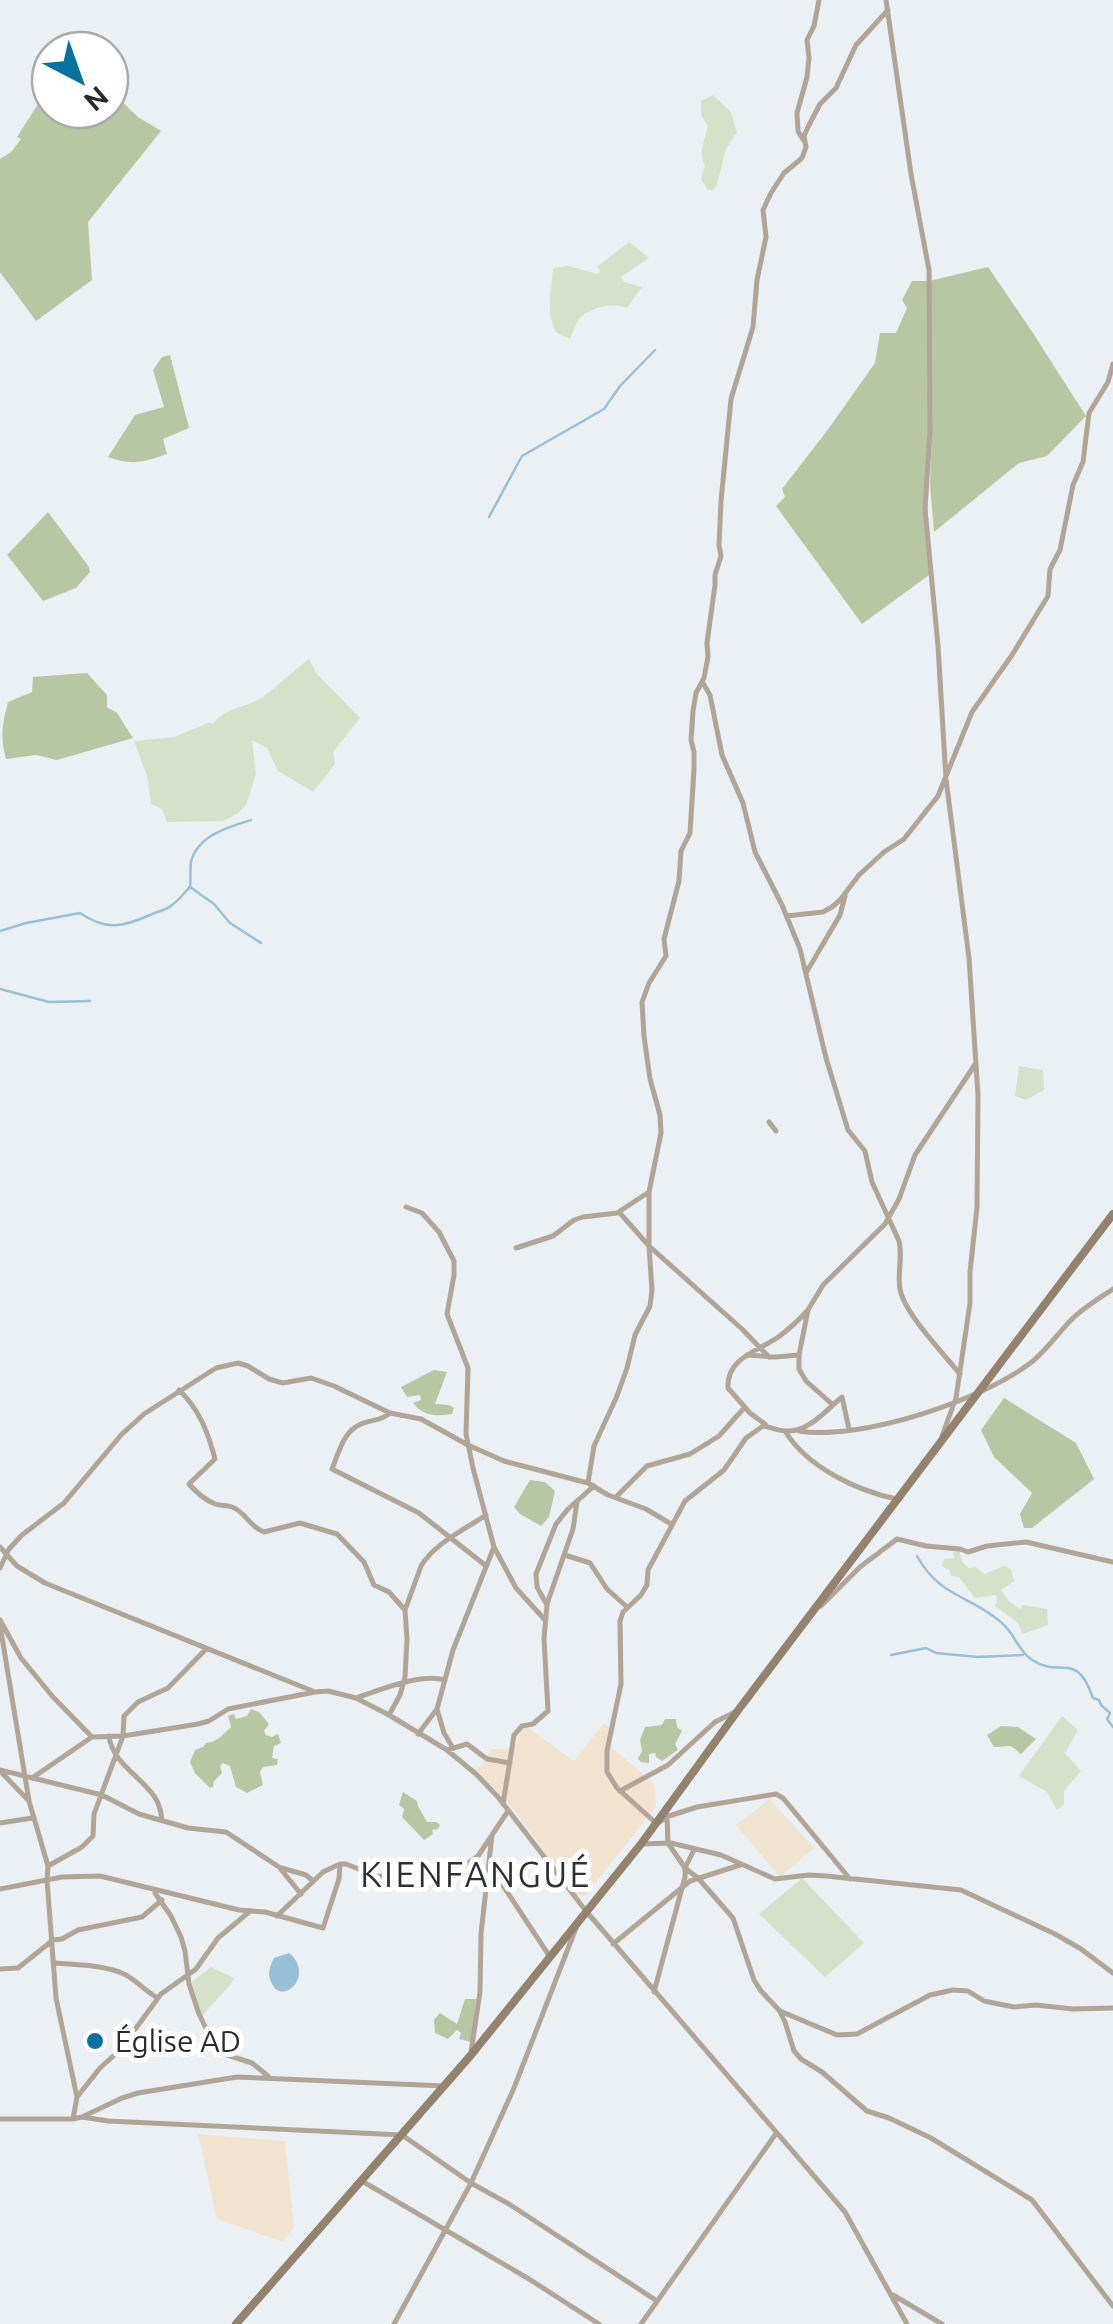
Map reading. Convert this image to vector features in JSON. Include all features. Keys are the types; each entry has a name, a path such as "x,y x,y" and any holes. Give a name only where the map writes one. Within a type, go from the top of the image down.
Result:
{"main road":[{"path":"236,2324 444,2086 668,1813 740,1709 1113,1214"}],"street":[{"path":"547,1605 537,1587 536,1574 556,1524 591,1485 594,1446 610,1415 635,1335 650,1306 650,1192 661,1133 649,1075 642,1002 666,956 664,939 679,881 681,852 690,833 694,752 690,740 696,693 708,658 714,575 721,556 721,501 731,399 752,328 766,237 764,210 784,172 802,158 806,147 798,131 797,112 807,77 807,40 820,0"},
{"path":"886,0 929,270 930,432 925,509 946,779 968,946 976,1062 977,1207 970,1302 955,1402 936,1450"},
{"path":"804,141 820,104 833,94 856,45 888,10"},
{"path":"787,916 832,908 859,874 904,839 938,796 972,712 1048,596 1050,569 1060,550 1073,484 1083,462 1088,413 1108,382 1113,364"},
{"path":"702,683 710,695 722,756 744,808 756,852 787,916 806,973 848,1130 865,1151 872,1182 901,1251 901,1294 910,1312 960,1374"},
{"path":"806,973 840,915 846,892"},
{"path":"976,1062 920,1146 889,1218 878,1234 823,1286 808,1310 786,1331 748,1354 732,1370 728,1388 768,1426 784,1431 849,1429 895,1421 955,1402 1002,1381 1034,1360 1083,1309 1113,1289"},
{"path":"769,1122 776,1131"},
{"path":"516,1248 553,1236 583,1217 619,1212 650,1192"},
{"path":"406,1207 422,1213 439,1232 454,1261 447,1314 468,1368 468,1446 494,1546 516,1588 545,1620"},
{"path":"619,1212 649,1246 769,1356"},
{"path":"808,1310 799,1369 803,1378 833,1405"},
{"path":"748,1354 751,1338"},
{"path":"748,1354 799,1355"},
{"path":"0,1568 22,1534 64,1502 144,1414 221,1365 238,1363 282,1383 311,1378 334,1386 390,1412 420,1420 504,1461 591,1485 672,1524"},
{"path":"178,1390 196,1408 215,1459 189,1484 196,1492 214,1504 237,1509 264,1532 300,1523 337,1534 366,1565 374,1585 389,1592 405,1610"},
{"path":"796,1430 818,1419 842,1397 849,1429"},
{"path":"616,1497 647,1466 690,1454 719,1436 745,1407"},
{"path":"390,1412 383,1419 355,1426 332,1469 419,1513 485,1565"},
{"path":"656,1824 612,1782 606,1767 621,1684 620,1621 647,1585 648,1570 690,1495 724,1470 755,1430 768,1426"},
{"path":"784,1431 801,1452 838,1477 898,1500"},
{"path":"277,1916 323,1872 340,1864 378,1876 416,1874 445,1880 478,1856 506,1808 514,1735 548,1711 547,1605 574,1529 576,1502"},
{"path":"389,1715 402,1683 407,1639 405,1610 425,1559 486,1515"},
{"path":"812,1615 860,1566 897,1539 968,1552 1026,1542 1113,1562"},
{"path":"418,1734 437,1709 453,1650 494,1546"},
{"path":"0,1547 17,1566 45,1583 315,1692"},
{"path":"565,1555 593,1566 607,1589 627,1607"},
{"path":"0,1623 20,1658 92,1737"},
{"path":"0,1623 29,1777 28,1801 48,1866 56,1998 77,2097 73,2119"},
{"path":"48,1866 92,1838 94,1814 124,1736 124,1716 130,1708 168,1688 206,1649"},
{"path":"356,1698 402,1683 445,1680"},
{"path":"29,1777 92,1737 124,1736 209,1722 228,1710 328,1691 356,1698 450,1749 506,1808 586,1912 844,2212 907,2324"},
{"path":"437,1709 450,1749"},
{"path":"620,1791 668,1764 715,1722 740,1709"},
{"path":"109,1736 116,1755 156,1799 162,1820"},
{"path":"450,1749 468,1744 486,1759 510,1762"},
{"path":"0,1770 102,1795 139,1814 188,1828 226,1832 279,1867 306,1875 314,1882"},
{"path":"0,1770 28,1801"},
{"path":"850,1879 776,1794 668,1813 668,1843 733,1918 754,1980 779,2010 794,2051 801,2059 867,2111 932,2138 1032,2200 1113,2306"},
{"path":"0,1823 33,1818"},
{"path":"470,2055 480,1992 481,1934 492,1835"},
{"path":"641,1844 668,1843 721,1854 774,1879 809,1875 961,1890 1055,1934 1113,1973"},
{"path":"654,1992 694,1850"},
{"path":"0,1889 84,1875 100,1876 323,1928 340,1880 340,1864"},
{"path":"489,1864 550,1956"},
{"path":"613,1944 683,1887 698,1878 742,1865"},
{"path":"279,1867 301,1894"},
{"path":"152,1890 162,1900 180,1937 199,2014 219,2052 252,2064 270,2078"},
{"path":"0,1969 18,1968 53,1940 78,1930 142,1916 162,1900"},
{"path":"77,2097 120,2050 158,1998 188,1976 218,1938 250,1911"},
{"path":"394,2324 471,2183 514,2088 578,1920"},
{"path":"54,1963 127,1974 158,1998"},
{"path":"779,2010 847,2036 930,1995 953,1990 968,1991 984,2001 1014,2007 1113,2008"},
{"path":"0,2119 73,2119 138,2093 237,2078 444,2086"},
{"path":"82,2117 402,2135 657,2300"},
{"path":"640,2324 776,2134"},
{"path":"362,2181 598,2324"},
{"path":"889,2292 942,2324"}],"shaded area":[{"path":"604,1723 611,1729 608,1744 655,1785 656,1807 585,1896 576,1894 511,1806 477,1770 492,1749 514,1749 522,1728 530,1729 574,1761"},
{"path":"770,1799 814,1848 780,1877 736,1825"},
{"path":"198,2134 285,2141 294,2227 283,2242 217,2219"}],"green space":[{"path":"713,95 731,112 737,132 726,149 717,185 708,190 701,179 708,126 701,115 701,101"},
{"path":"130,109 161,131 88,222 92,280 36,321 0,272 0,159 21,139 17,137 30,117 30,130 130,130"},
{"path":"629,242 649,258 621,277 624,282 642,287 627,308 611,306 588,312 579,320 570,339 556,332 550,308 553,268 569,266 597,274 598,266"},
{"path":"988,267 1086,416 1047,456 1019,463 934,532 930,485 932,431 926,487 932,573 862,624 776,506 785,497 782,489 875,363 880,333 896,333 907,308 902,300 912,281 929,281"},
{"path":"170,355 189,428 163,439 167,454 138,462 108,457 135,415 164,407 153,370 162,357"},
{"path":"48,512 90,572 76,588 43,601 7,555"},
{"path":"309,659 317,674 360,718 333,752 335,764 313,792 278,771 267,748 252,740 256,774 246,805 237,814 223,821 167,822 162,809 151,804 147,776 134,741 174,737 213,724 225,713 263,697"},
{"path":"87,673 107,695 107,707 117,713 133,738 57,760 36,755 6,759 2,731 8,702 32,692 33,677"},
{"path":"1019,1066 1043,1070 1044,1090 1026,1100 1015,1096"},
{"path":"434,1370 447,1372 435,1404 449,1405 454,1408 452,1414 426,1413 413,1403 421,1400 420,1395 407,1397 401,1387"},
{"path":"1004,1398 1076,1443 1094,1479 1032,1528 1024,1528 1020,1514 1032,1493 994,1457 981,1430"},
{"path":"530,1480 545,1482 555,1491 549,1517 541,1526 514,1507"},
{"path":"956,1549 969,1568 976,1567 984,1574 1004,1566 1011,1569 1014,1581 1001,1590 1020,1609 1023,1605 1047,1609 1048,1625 1023,1634 1017,1622 995,1606 996,1595 975,1598 959,1577 951,1576 942,1566 944,1559 954,1558"},
{"path":"251,1709 269,1724 266,1735 278,1734 281,1743 274,1746 272,1758 278,1759 277,1765 263,1767 263,1785 247,1793 236,1787 230,1766 223,1763 222,1773 210,1788 190,1762 195,1750 217,1740 231,1727 228,1716 247,1716"},
{"path":"1062,1716 1078,1730 1065,1753 1081,1771 1064,1791 1064,1804 1057,1810 1047,1792 1019,1776"},
{"path":"665,1719 676,1719 682,1731 675,1744 678,1750 662,1761 655,1753 649,1754 649,1763 641,1762 640,1740 645,1727 662,1725"},
{"path":"1001,1726 1018,1727 1036,1739 1021,1754 1011,1746 994,1747 987,1735"},
{"path":"403,1792 417,1801 427,1822 440,1825 424,1840 402,1817 404,1809 399,1805"},
{"path":"802,1878 864,1943 825,1977 759,1914"},
{"path":"211,1967 234,1978 202,2016 190,1983"},
{"path":"465,1999 476,1999 472,2042 459,2039 461,2033 457,2030 448,2039 435,2033 434,2020 440,2013 457,2024"}],"water":[{"path":"289,1953 299,1970 298,1979 282,1992 271,1982 270,1970 274,1958"}],"waterway":[{"path":"489,517 522,456 604,409 655,350"},
{"path":"190,887 191,862 200,845 215,834 251,820"},
{"path":"0,931 80,913 98,923 123,924 167,909 190,887 214,904 230,923 261,943"},
{"path":"0,989 49,1002 90,1001"},
{"path":"917,1556 946,1588 1002,1623 1032,1660 1074,1669 1080,1674 1093,1698 1110,1713 1107,1719 1113,1727"},
{"path":"891,1655 926,1648 936,1653 978,1657 1023,1655"}],"place":[{"name":"Église AD","path":"95,2041"}],"district":[{"name":"KIENFANGUÉ","path":"476,1874"}]}
